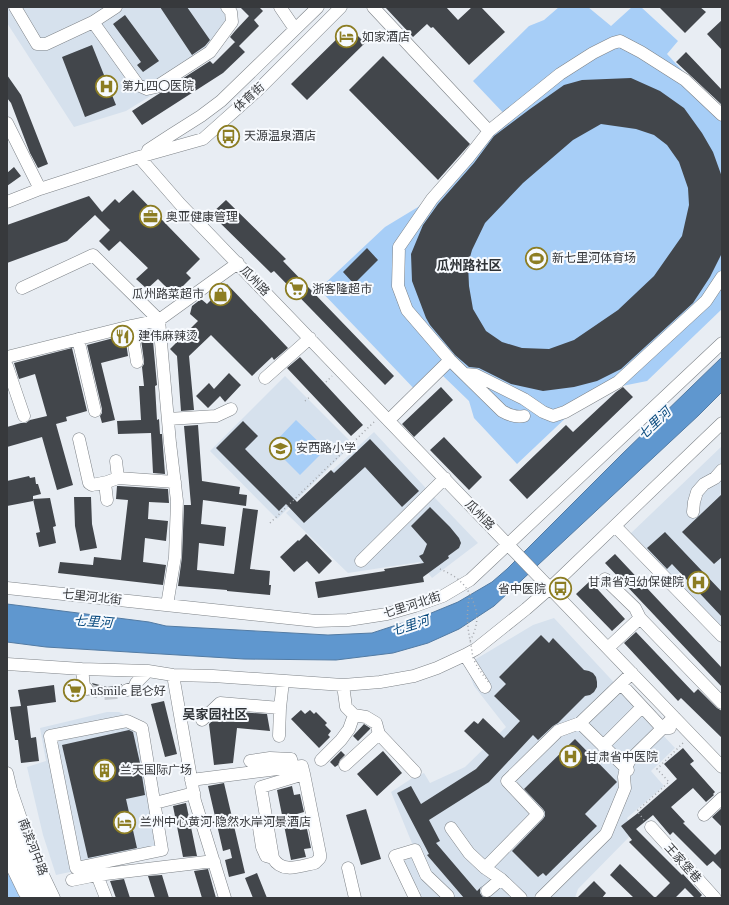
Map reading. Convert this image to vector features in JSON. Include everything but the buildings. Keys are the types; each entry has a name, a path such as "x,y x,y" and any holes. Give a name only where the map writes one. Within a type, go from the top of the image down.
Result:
{"highway":[{"name":"南滨河中路","path":"7,806 13,829 44,898"},
{"name":"南滨河中路","path":"7,846 10,856 30,898"}],"street":[{"path":"15,7 37,44 46,44 93,22 116,7"},
{"path":"93,22 138,85 147,89 156,87 210,52 232,22 231,12 226,7"},
{"path":"280,7 295,29"},
{"name":"体育街","path":"139,156 216,105 318,7"},
{"name":"体育街","path":"7,202 40,189 139,156 203,139 258,90 341,7"},
{"path":"373,7 489,131"},
{"path":"524,416 518,417 509,415 502,411 450,360 407,310 398,286 399,247 432,199 468,158 489,131 560,74 592,53 613,43 620,41 641,52 685,80 722,115"},
{"path":"7,123 40,189"},
{"name":"瓜州路","path":"139,156 180,204 445,478 517,555 536,572 722,767"},
{"path":"22,288 93,255 159,320 177,501 175,557 167,605"},
{"name":"瓜州路","path":"7,357 159,320 238,263"},
{"path":"465,374 476,375 524,399 553,416 565,412 618,382 706,301 722,277"},
{"path":"131,326 137,362"},
{"path":"265,378 310,338"},
{"path":"78,339 95,411"},
{"name":"七里河北街","path":"7,588 316,621 348,620 387,614 415,606 442,596 470,580 722,343"},
{"path":"386,417 450,360"},
{"path":"7,366 24,416"},
{"path":"168,419 216,416 230,409"},
{"path":"7,664 85,681 148,671 173,675 213,676 344,685 380,682 414,676 466,655 476,649 526,609 721,427"},
{"path":"79,439 89,483 92,485 105,483 118,478 175,482"},
{"path":"116,461 118,478"},
{"path":"693,512 697,492 704,484 715,478 722,470"},
{"path":"361,561 445,478"},
{"path":"105,483 107,500"},
{"path":"615,526 722,636"},
{"path":"605,579 635,608 640,618 722,703"},
{"path":"608,648 640,618"},
{"path":"466,655 487,686"},
{"path":"130,687 148,671"},
{"path":"485,868 538,814 507,781 558,732 580,723 632,673"},
{"path":"173,675 195,801 225,898"},
{"path":"279,736 283,681"},
{"path":"621,684 662,728 688,731"},
{"path":"344,685 346,707 354,715 366,717 376,723 379,734 415,772"},
{"path":"202,720 220,703 280,708"},
{"path":"603,746 642,707"},
{"path":"320,760 341,740 349,729 354,715"},
{"path":"541,898 606,834 625,788 624,777 626,767 630,760 674,717"},
{"path":"127,721 142,728 155,803 162,850 76,868 50,736 127,721"},
{"path":"580,723 628,770"},
{"path":"345,765 379,734"},
{"path":"250,761 270,758 291,759 293,767"},
{"path":"191,780 302,766 304,774 320,858 315,863 288,868 279,865 273,858 260,787 304,774"},
{"name":"南滨河中路","path":"7,772 33,854 54,898"},
{"path":"155,803 194,793"},
{"path":"704,814 722,798"},
{"path":"258,821 262,847 266,856 273,858"},
{"name":"王家堡巷","path":"651,827 714,898"},
{"path":"451,828 468,853 485,868 501,879 521,898"},
{"path":"415,898 395,856 415,850 426,875 448,896"},
{"path":"72,880 214,861"},
{"path":"348,868 354,898"},
{"path":"97,876 106,898"},
{"path":"487,891 501,879"}],"path":[{"path":"306,401 311,396"},
{"path":"270,523 386,417"},
{"path":"440,569 453,575 462,582 470,594 477,617 470,641"},
{"path":"470,594 467,607 468,636 474,659 487,686"},
{"path":"651,827 637,811 668,782 656,768 688,731"}],"shaded area":[{"name":"第九四〇医院","path":"7,7 232,7 206,62 126,111 74,127 7,23"},
{"name":"新七里河体育场","path":"559,7 588,7 611,26 632,7 641,7 678,41 667,54 722,113 722,309 647,381 622,386 589,396 517,464 474,418 469,401 441,374 420,395 319,289 385,227 418,207 509,119 473,81 529,26 544,20"},
{"name":"安西路小学","path":"285,376 353,444 277,519 210,451"},
{"path":"296,420 326,449 300,475 271,446"},
{"path":"374,432 478,543 432,578 420,562 348,573 286,513"},
{"name":"甘肃省妇幼保健院","path":"722,446 722,629 629,535"},
{"name":"甘肃省中医院","path":"554,618 675,748 651,771 664,786 627,818 633,833 578,889 575,898 415,898 421,892 398,865 416,853 391,792 414,777 424,773 430,783 465,767 506,727 474,686 466,665 533,625"},
{"path":"107,712 119,712 130,717 138,725 168,851 56,875 43,835 27,767 46,761 40,728"},
{"path":"7,862 22,898 7,898"}],"water":[{"name":"七里河","path":"722,357 722,392 699,415 494,606 459,629 428,643 393,653 336,660 244,659 46,647 7,642 7,604 149,622 166,626 328,635 372,633 424,616 458,602 492,582 507,569"}],"tunnel":[{"path":"87,689 103,694 127,690"}],"place":[{"name":"如家酒店","path":"346,37"},
{"name":"第九四〇医院","path":"107,86"},
{"name":"天源温泉酒店","path":"228,136"},
{"name":"奥亚健康管理","path":"150,217"},
{"name":"新七里河体育场","path":"537,258"},
{"name":"浙客隆超市","path":"297,289"},
{"name":"瓜州路菜超市","path":"220,294"},
{"name":"建伟麻辣烫","path":"123,336"},
{"name":"安西路小学","path":"281,448"},
{"name":"甘肃省妇幼保健院","path":"699,582"},
{"name":"省中医院","path":"561,589"},
{"name":"uSmile 昆仑好","path":"74,691"},
{"name":"甘肃省中医院","path":"570,757"},
{"name":"兰天国际广场","path":"105,770"},
{"name":"兰州中心黄河·隐然水岸河景酒店","path":"124,822"}],"district":[{"name":"瓜州路社区","path":"469,265"},
{"name":"吴家园社区","path":"215,714"}]}
